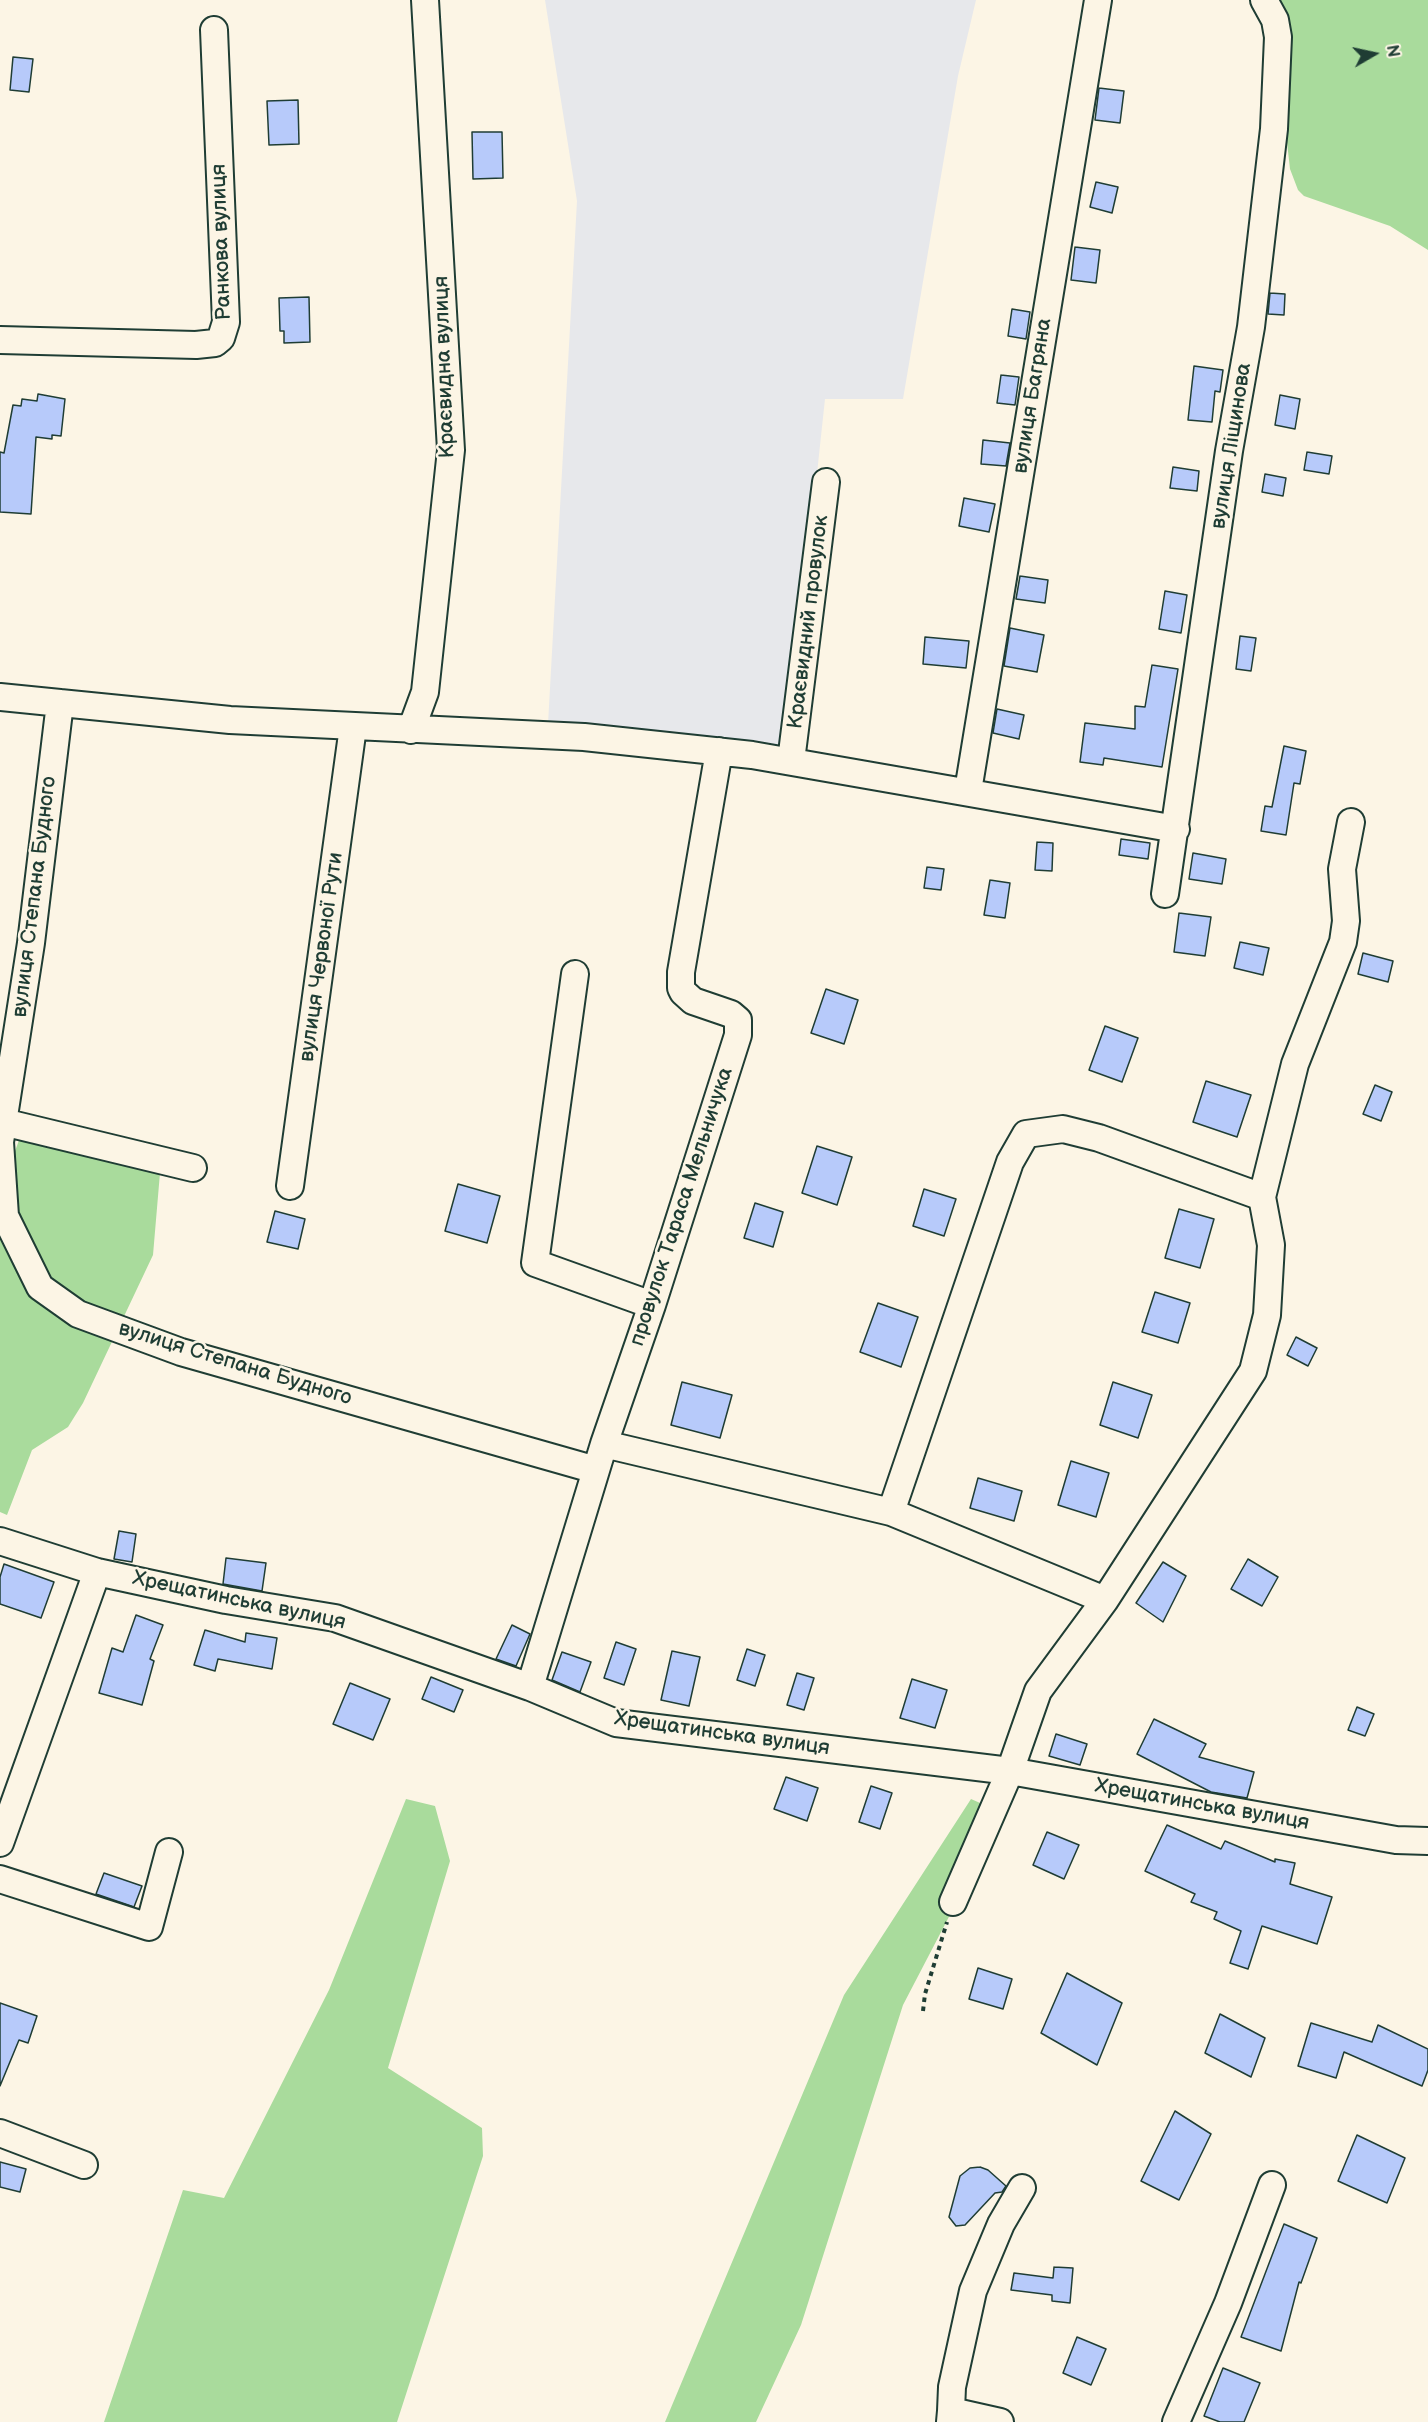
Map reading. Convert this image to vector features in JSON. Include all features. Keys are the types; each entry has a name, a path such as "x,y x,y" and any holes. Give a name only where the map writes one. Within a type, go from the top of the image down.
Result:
{"street":[{"name":"Краєвидна вулиця","path":"411,730 425,692 451,450 425,0"},
{"name":"вулиця Багряна","path":"968,791 1098,0"},
{"name":"вулиця Ліщинова","path":"1165,894 1229,451 1251,327 1274,129 1278,37 1275,20 1264,0"},
{"name":"Ранкова вулиця","path":"0,340 196,345 215,343 221,339 226,322 214,30"},
{"name":"Краєвидний провулок","path":"791,761 826,482"},
{"path":"0,697 230,720 584,737 719,751 968,791 1176,829"},
{"name":"вулиця Степана Будного","path":"60,703 31,943 0,1142 5,1216 40,1287 78,1314 181,1352 596,1470"},
{"name":"вулиця Червоної Рути","path":"291,1186 353,727"},
{"name":"провулок Тараса Мельничука","path":"530,1687 604,1444 652,1305 738,1035 738,1020 731,1014 693,1000 681,988 681,972 719,751"},
{"path":"953,1902 1010,1771 1038,1691 1105,1600 1253,1371 1267,1316 1271,1245 1262,1197 1295,1064 1344,942 1346,921 1342,868 1351,822"},
{"path":"575,974 535,1263 652,1305"},
{"path":"3,1122 193,1168"},
{"path":"891,1512 1010,1162 1026,1134 1063,1130 1099,1138 1262,1197"},
{"path":"604,1444 891,1512 1105,1600"},
{"name":"Хрещатинська вулиця","path":"0,1541 98,1572 226,1600 335,1618 530,1687 616,1723 1010,1771 1396,1840 1428,1841"},
{"path":"0,1843 98,1572"},
{"path":"0,1879 149,1927 169,1852"},
{"path":"0,2133 84,2164"},
{"path":"1176,2422 1228,2303 1272,2184"},
{"path":"1000,2422 950,2417 952,2387 973,2291 1001,2224 1022,2188"}],"path":[{"path":"923,2011 925,1994 953,1902"}],"shaded area":[{"path":"545,0 976,0 958,76 903,399 825,399 787,752 548,724 577,201"}],"green space":[{"path":"1271,0 1428,0 1428,250 1390,226 1304,196 1298,190 1290,169"},
{"path":"21,1135 161,1161 153,1255 83,1403 68,1427 32,1450 7,1515 0,1512 0,1191"},
{"path":"406,1799 435,1806 450,1861 388,2068 482,2128 483,2156 397,2422 104,2422 183,2190 224,2198 329,1990"},
{"path":"971,1799 1003,1813 903,2005 801,2325 756,2422 665,2422 844,1995"}],"building":[{"path":"13,57 33,59 29,92 10,90"},
{"path":"1099,88 1124,91 1120,123 1095,120"},
{"path":"298,100 299,144 269,145 267,101"},
{"path":"472,132 502,132 503,178 473,179"},
{"path":"1096,182 1118,187 1112,213 1090,207"},
{"path":"1075,247 1100,250 1096,283 1071,280"},
{"path":"1270,293 1285,294 1284,315 1268,314"},
{"path":"309,297 310,342 284,343 284,331 280,331 279,298"},
{"path":"1012,309 1030,312 1026,339 1008,336"},
{"path":"1194,366 1223,370 1220,392 1215,391 1212,422 1188,420"},
{"path":"1001,375 1019,377 1015,405 997,403"},
{"path":"38,394 65,399 61,436 52,435 52,439 36,437 31,514 0,512 0,452 4,453 13,405 21,406 22,399 37,401"},
{"path":"1280,395 1300,399 1295,429 1275,425"},
{"path":"983,440 1010,443 1006,466 981,464"},
{"path":"1307,452 1332,456 1329,474 1304,470"},
{"path":"1173,467 1199,471 1197,491 1170,488"},
{"path":"1265,474 1286,478 1283,496 1262,492"},
{"path":"964,498 995,504 989,532 959,526"},
{"path":"1020,576 1048,580 1045,603 1016,599"},
{"path":"1165,591 1187,595 1181,633 1159,629"},
{"path":"1010,628 1044,635 1037,672 1004,666"},
{"path":"1240,636 1256,638 1251,671 1236,669"},
{"path":"925,637 969,641 966,668 923,664"},
{"path":"1152,665 1178,669 1162,767 1104,758 1103,765 1080,762 1085,723 1135,729 1135,706 1145,707"},
{"path":"997,709 1024,715 1019,739 993,733"},
{"path":"1284,746 1306,751 1300,784 1294,783 1286,835 1261,831 1265,806 1272,807"},
{"path":"1121,839 1150,843 1148,859 1119,855"},
{"path":"1037,842 1053,843 1052,871 1035,870"},
{"path":"1193,853 1226,859 1222,884 1189,879"},
{"path":"927,867 944,869 941,890 924,888"},
{"path":"990,880 1010,883 1005,918 984,915"},
{"path":"1179,913 1211,917 1205,956 1174,952"},
{"path":"1240,942 1269,948 1263,975 1234,968"},
{"path":"1363,953 1393,961 1388,982 1358,974"},
{"path":"826,989 858,1000 844,1044 811,1033"},
{"path":"1105,1026 1138,1038 1122,1082 1089,1070"},
{"path":"1206,1081 1251,1095 1237,1137 1193,1122"},
{"path":"1375,1085 1392,1092 1381,1121 1363,1114"},
{"path":"817,1146 852,1157 837,1205 802,1193"},
{"path":"458,1184 500,1196 487,1243 445,1231"},
{"path":"924,1189 956,1199 944,1236 913,1226"},
{"path":"755,1203 783,1212 773,1247 744,1238"},
{"path":"1179,1209 1214,1219 1200,1268 1165,1258"},
{"path":"275,1211 305,1219 298,1249 267,1242"},
{"path":"1155,1292 1190,1303 1178,1343 1142,1332"},
{"path":"878,1303 918,1317 901,1367 860,1352"},
{"path":"1296,1337 1317,1348 1308,1366 1287,1355"},
{"path":"682,1382 732,1395 720,1438 671,1425"},
{"path":"1113,1382 1152,1395 1138,1438 1100,1425"},
{"path":"1071,1461 1109,1473 1096,1517 1058,1505"},
{"path":"978,1478 1022,1491 1014,1521 970,1508"},
{"path":"119,1531 136,1534 132,1562 114,1559"},
{"path":"226,1558 266,1563 262,1591 223,1584"},
{"path":"1248,1559 1278,1577 1262,1606 1231,1589"},
{"path":"1163,1562 1186,1576 1163,1622 1136,1603"},
{"path":"4,1564 54,1582 41,1618 0,1604 0,1577"},
{"path":"136,1615 163,1625 150,1659 154,1661 142,1705 99,1693 112,1648 123,1652"},
{"path":"512,1625 530,1634 516,1666 496,1659"},
{"path":"205,1630 245,1642 246,1633 277,1638 272,1669 218,1659 215,1671 194,1665"},
{"path":"616,1642 636,1649 624,1685 604,1678"},
{"path":"747,1649 765,1655 755,1686 737,1680"},
{"path":"672,1651 700,1657 689,1706 661,1700"},
{"path":"562,1652 591,1662 580,1692 552,1680"},
{"path":"797,1673 814,1678 804,1710 787,1705"},
{"path":"431,1677 463,1690 454,1712 422,1699"},
{"path":"912,1679 947,1690 935,1728 900,1718"},
{"path":"350,1683 390,1699 373,1740 333,1724"},
{"path":"1357,1707 1374,1714 1365,1736 1348,1730"},
{"path":"1154,1719 1206,1744 1199,1757 1254,1772 1247,1798 1211,1792 1137,1754"},
{"path":"1056,1734 1087,1744 1080,1765 1049,1756"},
{"path":"786,1777 818,1788 807,1821 774,1809"},
{"path":"871,1786 892,1793 880,1829 859,1822"},
{"path":"1167,1825 1221,1849 1225,1841 1275,1862 1275,1859 1295,1863 1290,1884 1332,1897 1317,1944 1262,1926 1248,1969 1230,1963 1241,1931 1214,1919 1217,1912 1191,1902 1195,1894 1145,1871"},
{"path":"1047,1832 1079,1845 1064,1879 1033,1865"},
{"path":"104,1873 142,1886 134,1907 96,1894"},
{"path":"978,1968 1012,1979 1003,2009 969,1999"},
{"path":"1067,1973 1122,2003 1097,2065 1041,2033"},
{"path":"0,2003 37,2016 28,2043 19,2040 0,2086"},
{"path":"1220,2014 1265,2038 1251,2077 1205,2053"},
{"path":"1311,2023 1372,2042 1378,2025 1428,2049 1428,2070 1422,2086 1344,2052 1336,2078 1298,2066"},
{"path":"1175,2111 1211,2134 1179,2200 1141,2181"},
{"path":"1357,2135 1405,2158 1387,2203 1338,2181"},
{"path":"0,2162 26,2169 20,2192 0,2187"},
{"path":"980,2167 988,2170 1006,2186 1002,2192 995,2193 965,2225 956,2226 949,2217 960,2176 970,2168"},
{"path":"1284,2224 1317,2238 1301,2283 1299,2282 1281,2351 1241,2337"},
{"path":"1054,2267 1073,2268 1070,2303 1052,2301 1052,2295 1011,2290 1014,2273 1053,2278"},
{"path":"1077,2337 1106,2349 1091,2385 1063,2373"},
{"path":"1223,2368 1260,2383 1244,2422 1220,2422 1204,2416"}]}
